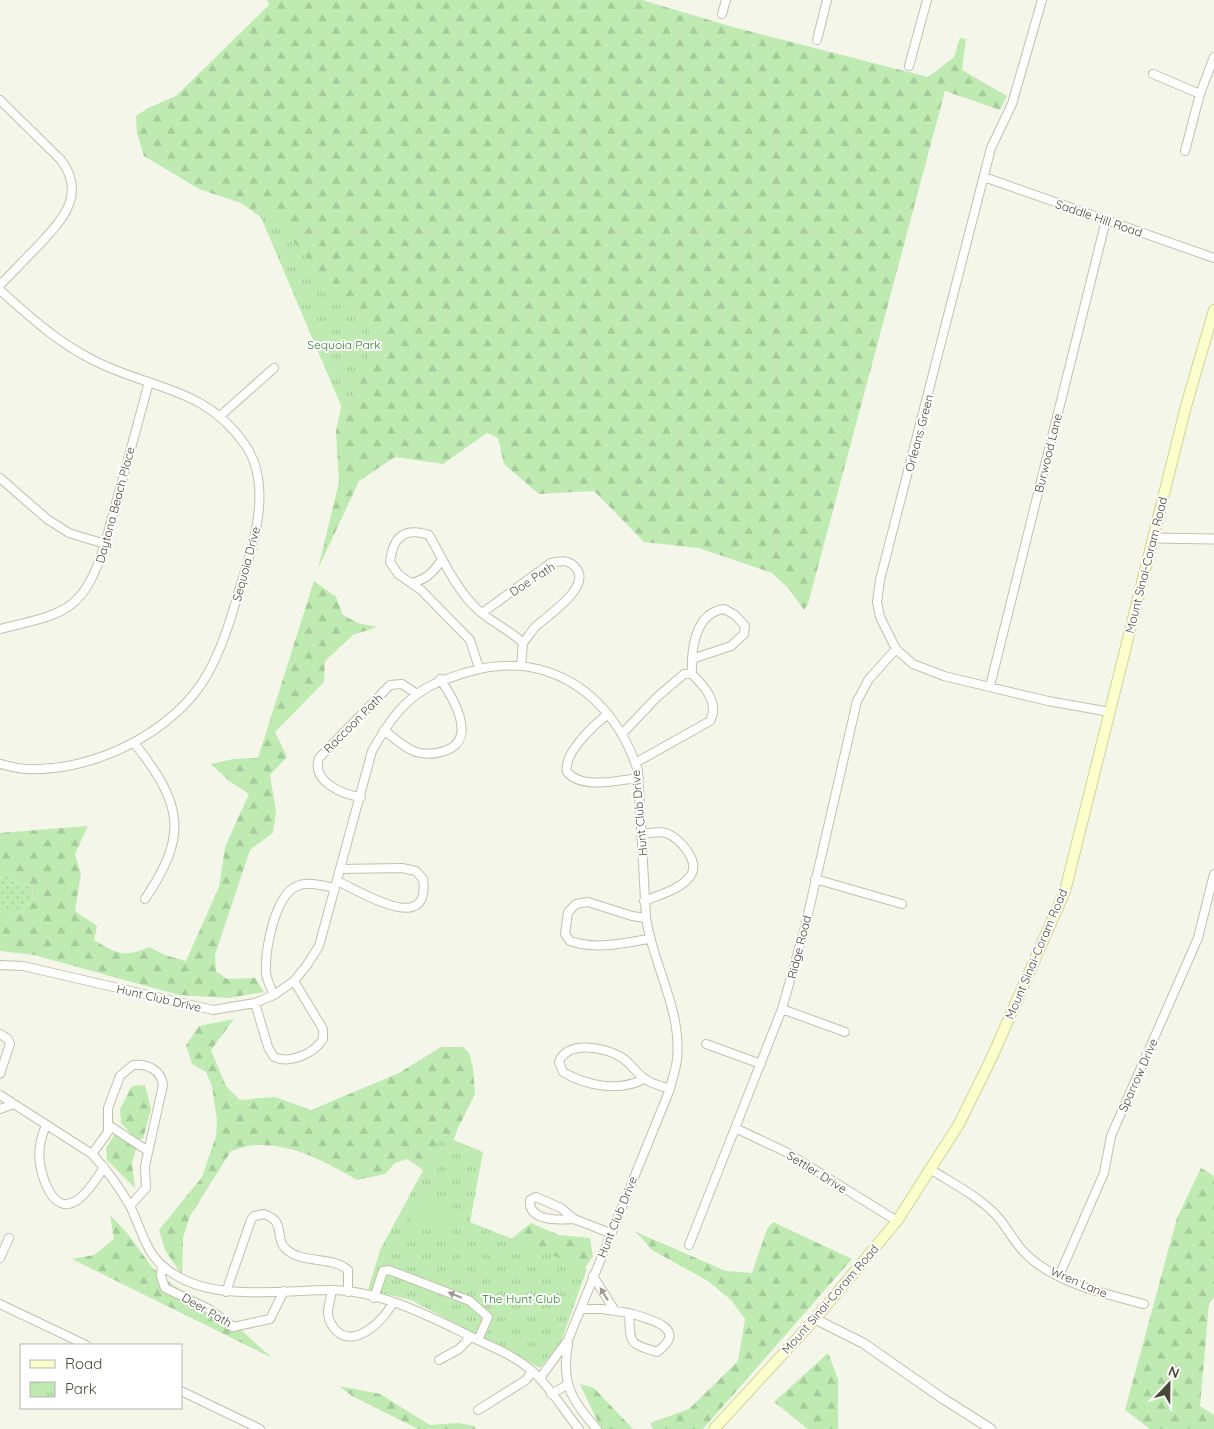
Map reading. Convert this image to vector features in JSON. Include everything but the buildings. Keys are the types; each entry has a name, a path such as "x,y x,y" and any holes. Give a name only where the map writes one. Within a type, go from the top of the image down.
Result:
{"main road":[{"name":"Mount Sinai-Coram Road","path":"714,1429 815,1319 897,1221 959,1124 992,1057 1065,891 1186,406 1214,310"}],"street":[{"path":"722,14 726,0"},
{"path":"816,40 827,0"},
{"path":"909,66 927,0"},
{"name":"Orleans Green","path":"1042,0 1012,104 991,148 880,580 877,602 880,617 896,649 913,664 926,670 990,686 1110,712"},
{"path":"1185,151 1200,94 1214,57"},
{"path":"1152,74 1200,94"},
{"path":"0,100 61,160 67,168 72,190 68,208 58,225 0,285"},
{"name":"Saddle Hill Road","path":"984,177 1214,258"},
{"name":"Burwood Lane","path":"990,686 1106,220"},
{"name":"Sequoia Drive","path":"0,290 47,332 74,350 96,362 193,397 220,416 243,442 256,465 259,509 254,543 224,643 208,675 190,700 171,718 135,744 104,756 62,766 27,769 0,764"},
{"path":"220,416 274,368"},
{"name":"Daytona Beach Place","path":"0,629 56,615 73,606 89,585 105,544 149,382"},
{"path":"0,478 47,519 69,533 105,544"},
{"path":"479,668 470,640 421,590 398,574 390,562 393,545 402,535 412,531 430,535 441,561 451,578 482,613 512,632 523,643 522,666"},
{"path":"1153,538 1214,539"},
{"name":"Doe Path","path":"482,613 551,563 564,560 572,564 577,569 579,575 576,590 534,629 523,643"},
{"path":"411,583 421,581 441,561"},
{"path":"635,763 710,721 713,710 710,696 692,674 692,659 692,646 702,625 709,616 724,609 735,614 745,626 744,634 731,646 692,659"},
{"name":"Ridge Road","path":"689,1245 782,1009 858,701 869,679 896,649"},
{"name":"Hunt Club Drive","path":"0,965 23,966 213,1010 255,1003 274,995 294,981 319,946 362,797 372,751 384,730 417,694 440,679 479,668 522,666 558,675 575,684 600,704 608,714 622,734 635,763 639,778 643,834 646,918 649,939 674,1015 677,1059 670,1089 568,1340 540,1378"},
{"path":"622,734 675,680 684,674 692,674"},
{"path":"384,730 406,747 416,752 439,753 455,745 460,734 460,717 453,697 440,679"},
{"name":"Raccoon Path","path":"362,797 346,795 325,781 318,770 319,758 390,685 402,684 417,694"},
{"path":"608,714 596,723 572,753 567,764 567,772 577,780 588,782 639,778"},
{"path":"135,744 163,785 174,815 175,832 171,852 162,873 145,899"},
{"path":"643,834 658,832 672,836 683,845 693,866 693,872 686,881 676,888 644,901"},
{"path":"274,995 269,984 266,965 272,927 280,904 289,893 299,886 309,884 336,884 399,909 406,909 416,905 423,890 423,879 412,870 341,869"},
{"name":"Sparrow Drive","path":"1059,1276 1104,1173 1111,1136 1198,938 1214,874"},
{"path":"815,879 902,904"},
{"path":"646,918 632,916 588,902 580,903 576,904 568,912 566,934 570,942 605,946 649,939"},
{"path":"255,1003 268,1047 274,1057 286,1060 314,1049 323,1039 323,1029 294,981"},
{"path":"782,1009 845,1032"},
{"path":"0,1034 8,1039 10,1044 0,1074"},
{"path":"706,1044 761,1064"},
{"path":"644,1078 634,1084 615,1086 594,1084 581,1081 563,1072 559,1062 563,1054 571,1049 610,1052 629,1062 644,1078 670,1089"},
{"path":"92,1154 106,1136 110,1126 108,1108 120,1076 128,1066 133,1064 144,1064 151,1068 160,1075 163,1085 144,1172 146,1188 130,1206"},
{"path":"0,1095 92,1154 104,1167 130,1206 147,1248 162,1266 188,1283 226,1292 332,1290 410,1306 514,1356 540,1378 579,1429"},
{"path":"0,1109 14,1104"},
{"path":"46,1125 38,1147 39,1155 43,1176 52,1198 57,1203 63,1204 85,1195 104,1167"},
{"path":"110,1126 148,1151"},
{"name":"Settler Drive","path":"735,1128 786,1152 897,1221"},
{"name":"Wren Lane","path":"930,1169 978,1200 996,1215 1016,1244 1030,1258 1059,1276 1102,1293 1144,1304"},
{"path":"574,1219 560,1220 537,1215 530,1209 530,1200 536,1197 547,1201 574,1219 610,1233"},
{"path":"226,1292 251,1220 254,1216 264,1214 276,1222 280,1228 281,1243 290,1252 341,1265 348,1270 348,1292"},
{"path":"0,1258 9,1238"},
{"name":"Deer Path","path":"162,1266 161,1276 165,1288 209,1309 234,1327 270,1319 284,1291"},
{"path":"374,1298 383,1271 389,1270 470,1301 488,1317 474,1338 439,1360"},
{"path":"593,1276 615,1311"},
{"path":"332,1290 327,1315 335,1330 352,1336 370,1330 380,1321 393,1302"},
{"path":"0,1304 84,1344"},
{"path":"581,1309 629,1313 662,1324 669,1330 669,1334 661,1349 657,1352 632,1342 629,1337 629,1313"},
{"path":"815,1319 862,1343 991,1429"},
{"name":"Hunt Club Drive","path":"568,1340 564,1370 567,1385 574,1400 597,1429"},
{"path":"478,1410 526,1380 532,1371"},
{"path":"551,1394 567,1385"},
{"path":"182,1392 260,1429"}],"green space":[{"path":"267,0 642,0 733,27 928,77 954,57 960,38 966,39 962,70 1007,96 1000,110 945,91 808,604 804,610 789,589 772,573 699,548 644,542 594,491 539,494 504,464 498,438 487,433 443,464 395,457 359,481 318,569 339,482 336,431 341,408 361,364 262,218 241,203 199,189 144,156 137,133 136,116 148,108 176,96 269,5"},
{"name":"Sequoia Park","path":"248,187 375,339 345,415"},
{"path":"314,581 336,597 343,615 358,623 377,627 353,635 325,661 324,682 275,732 287,757 270,775 276,811 273,833 250,850 215,955 216,971 227,979 255,978 264,992 228,998 179,995 34,955 0,951 0,906 7,911 20,913 33,900 32,886 0,877 0,833 88,826 75,854 81,874 75,911 97,926 94,940 109,949 121,953 133,953 149,947 165,955 186,961 219,887 225,847 249,794 229,781 211,764 233,759 258,758"},
{"path":"0,877 32,886 33,900 20,913 7,911 0,906"},
{"path":"234,1019 211,1050 226,1086 240,1100 275,1097 311,1110 399,1073 441,1047 463,1047 469,1053 473,1068 475,1094 458,1128 447,1158 426,1172 407,1159 395,1163 385,1174 357,1180 309,1155 271,1145 247,1146 231,1151 190,1216 183,1238 182,1275 165,1250 159,1230 202,1177 216,1136 217,1120 212,1086 206,1072 192,1064 186,1045 199,1026"},
{"path":"145,1085 151,1109 143,1139 139,1139 132,1163 135,1188 107,1160 106,1148 115,1134 130,1133 121,1123 120,1109 132,1086"},
{"name":"The Hunt Club","path":"442,1135 483,1152 470,1222 587,1269 561,1342 540,1368 411,1300 368,1290 380,1250"},
{"path":"1201,1168 1214,1176 1214,1297 1209,1304 1200,1406 1214,1415 1214,1429 1150,1429 1125,1410 1177,1218"},
{"path":"423,1192 436,1198 422,1226 409,1220"},
{"path":"440,1200 453,1206 439,1234 426,1228"},
{"path":"110,1215 127,1233 152,1267 174,1286 218,1309 272,1358 72,1259 94,1255 114,1239"},
{"path":"773,1222 852,1259 703,1429 653,1429 650,1423 689,1409 738,1361 745,1319 731,1300 708,1281 652,1250 636,1232 726,1271 752,1273 767,1229"},
{"path":"531,1223 559,1235 590,1238 593,1256 575,1283 511,1239"},
{"path":"828,1353 838,1379 838,1429 808,1429 774,1402"},
{"path":"580,1384 594,1388 633,1429 601,1429"},
{"path":"339,1386 380,1394 430,1425 458,1423 475,1426 476,1429 418,1429 352,1396"}]}
